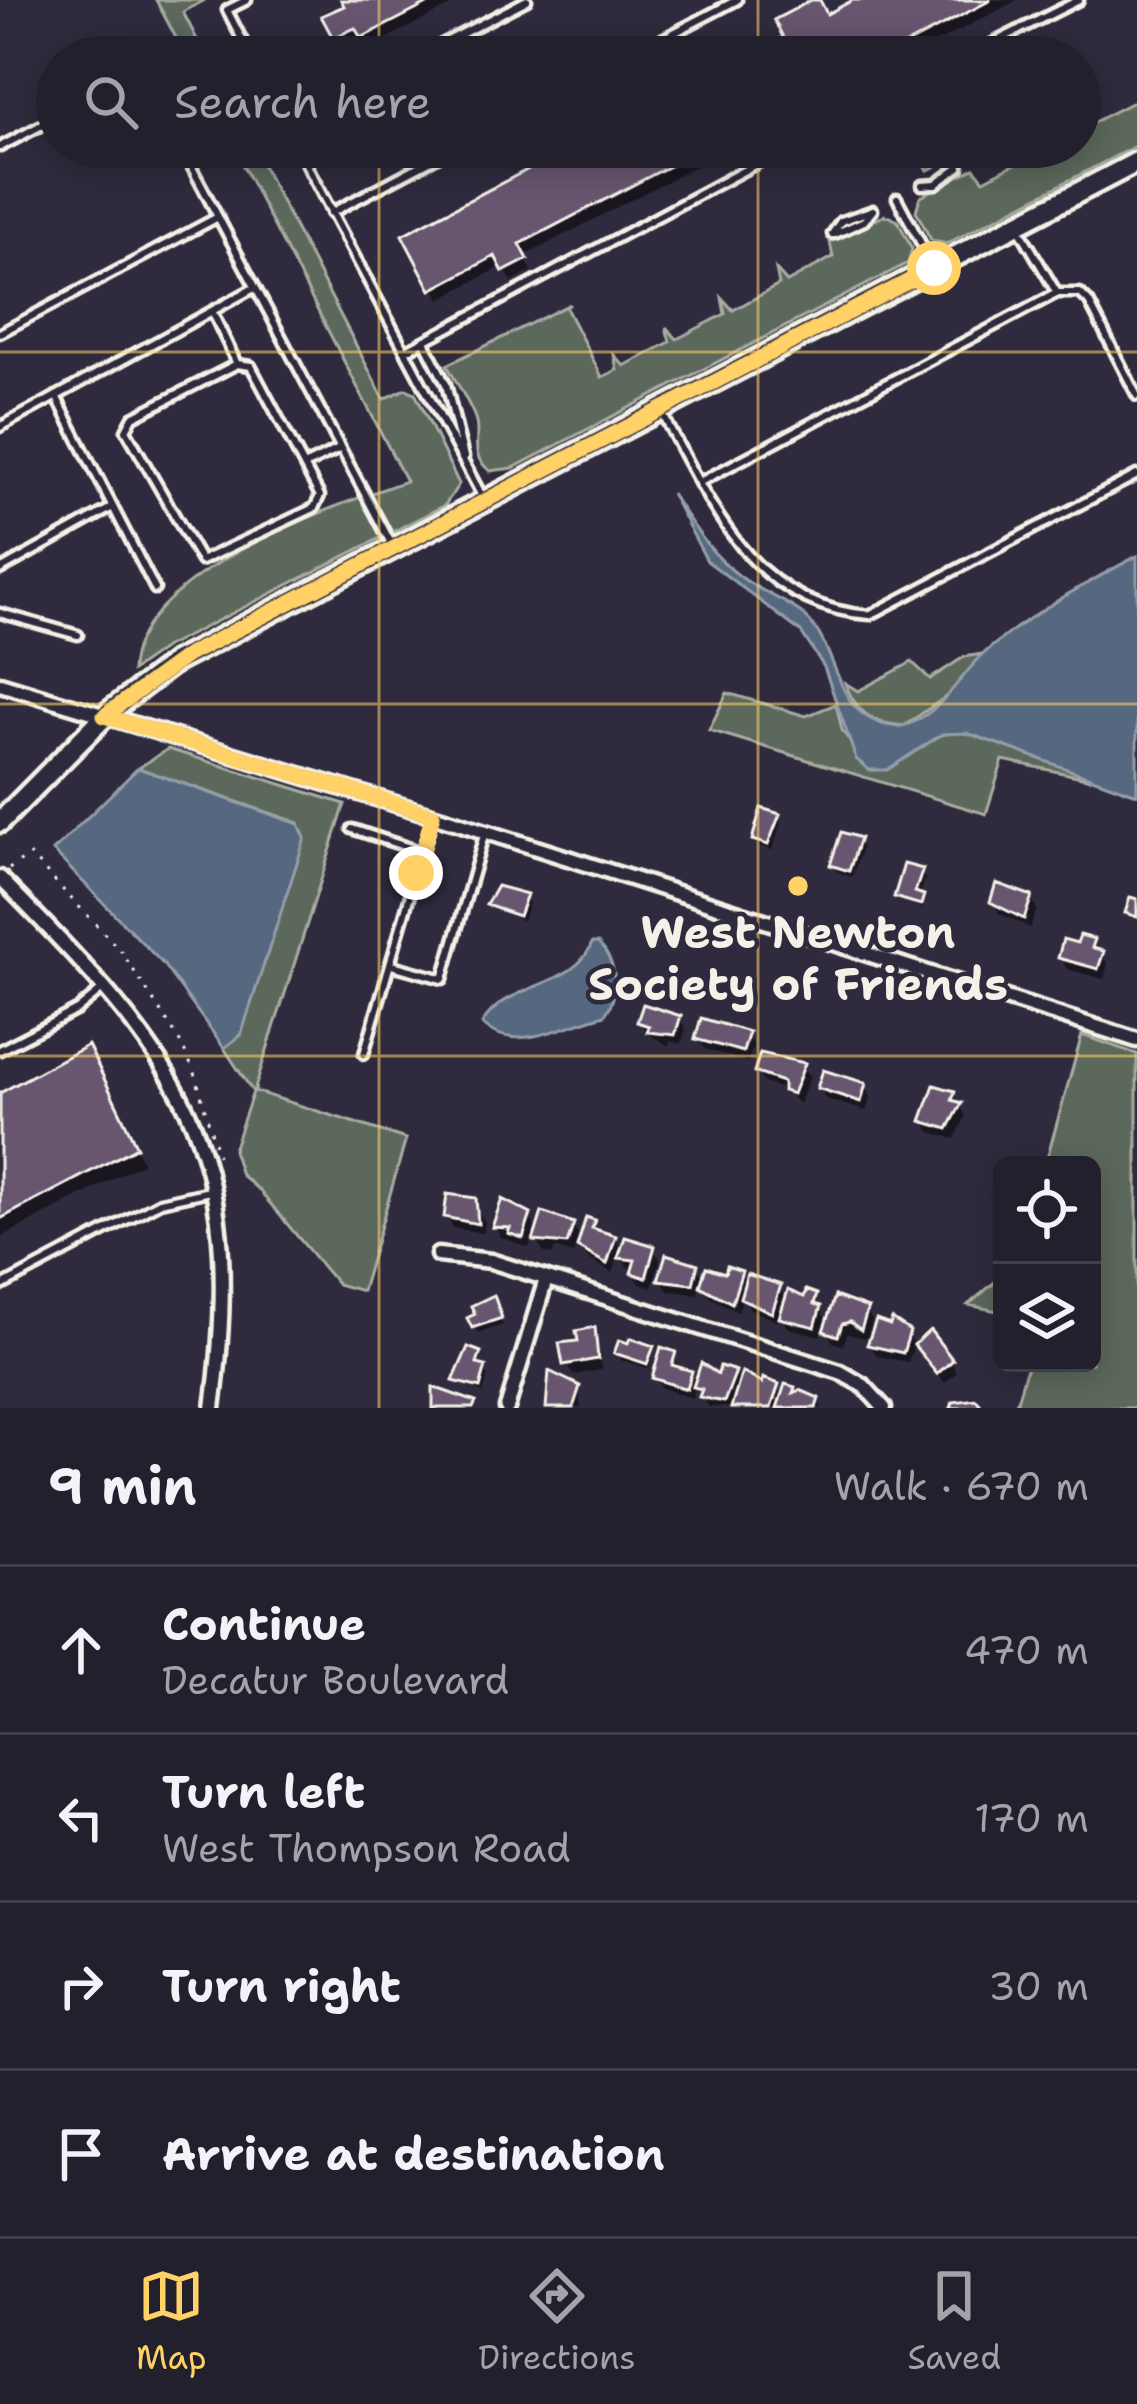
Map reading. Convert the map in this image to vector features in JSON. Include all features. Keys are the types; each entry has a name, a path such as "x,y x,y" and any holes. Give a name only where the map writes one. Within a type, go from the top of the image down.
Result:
{"street":[{"path":"0,822 104,716 188,655 1137,162"},
{"path":"0,684 433,815 1137,1040"},
{"path":"0,876 107,986 150,1041 177,1087 214,1190 225,1297 213,1408"},
{"path":"438,1255 470,1256 839,1372 880,1403"},
{"path":"507,1408 546,1279"}],"lane":[{"path":"240,36 227,10 247,0"},
{"path":"458,36 527,0"},
{"path":"668,36 737,0"},
{"path":"1007,36 1079,0"},
{"path":"0,147 36,128"},
{"path":"193,168 394,548"},
{"path":"308,168 484,501"},
{"path":"331,213 416,168"},
{"path":"405,350 749,168"},
{"path":"922,185 936,184 956,168"},
{"path":"897,198 934,268"},
{"path":"873,210 864,221 832,234 841,221 873,210"},
{"path":"0,332 218,217"},
{"path":"1017,225 1057,292"},
{"path":"0,427 254,288"},
{"path":"699,482 1057,292 1080,293 1089,302 1137,396"},
{"path":"212,311 237,364"},
{"path":"424,341 446,384 466,466"},
{"path":"237,364 251,366 320,496 319,504 207,562 195,558 126,430 133,417 237,364"},
{"path":"56,396 155,589"},
{"path":"660,410 736,547 772,579 813,604 870,615 1137,475"},
{"path":"304,466 340,448"},
{"path":"0,570 113,507"},
{"path":"0,613 78,635"},
{"path":"364,1054 433,815"},
{"path":"352,830 422,852"},
{"path":"390,964 443,979 485,832"},
{"path":"0,1050 77,1010 107,986"},
{"path":"0,1287 160,1202 214,1190"}],"path":[{"path":"0,876 30,855 121,951 195,1072 218,1158"}],"green space":[{"path":"156,0 205,0 183,12 195,36 175,36"},
{"path":"1137,100 1137,145 1101,164 1101,118"},
{"path":"244,168 264,168 384,399 406,389 415,393 459,484 445,505 166,647 132,671 141,636 165,605 199,576 286,528 406,481"},
{"path":"974,168 984,180 1007,168 1093,168 946,244 931,240 916,211 920,197"},
{"path":"885,215 898,221 912,249 908,263 513,468 490,471 479,458 475,418 447,365 570,304 566,308 602,377 617,370 614,355 624,366 670,342 666,327 677,339 725,314 722,298 733,310 779,285 776,270 787,282 833,257 830,242"},
{"path":"982,654 957,689 904,726 867,715 845,683 858,691 912,662 930,679 964,657"},
{"path":"727,693 806,716 836,704 842,730 869,770 892,765 935,738 963,732 1001,739 1091,779 1003,760 986,814 709,730"},
{"path":"168,749 345,804 254,1091 406,1139 362,1291 337,1284 241,1175 233,1150 253,1092 224,1048 241,1035 299,823 138,768"},
{"path":"1082,1035 1137,1054 1137,1408 1015,1408 1025,1372 1101,1372 1101,1156 1048,1156"},
{"path":"993,1284 993,1310 968,1305"}],"water":[{"path":"671,493 720,559 748,582 804,615 821,637 851,701 869,718 889,726 903,726 922,717 1006,635 1137,556 1137,794 967,733 942,734 887,770 869,770 856,759 824,667 801,632 707,561"},
{"path":"138,768 299,824 305,838 241,1035 224,1048 163,964 53,851"},
{"path":"592,943 604,951 615,978 605,1015 525,1037 495,1033 482,1024 506,1000 571,969"}],"building":[{"path":"341,0 435,0 365,36 355,28 332,36 321,16 344,6"},
{"path":"812,0 820,0 827,14 853,0 991,0 922,36 782,36 774,20"},
{"path":"531,168 666,168 520,244 528,259 503,272 495,256 431,290 402,235"},
{"path":"761,808 780,814 768,845 752,840"},
{"path":"841,832 860,838 849,871 830,865"},
{"path":"904,864 923,869 915,892 924,895 921,905 894,897"},
{"path":"996,883 1032,896 1024,919 990,902"},
{"path":"497,886 527,894 519,916 486,905"},
{"path":"1130,897 1137,899 1137,917 1125,913"},
{"path":"1080,935 1095,939 1092,948 1104,951 1098,969 1058,958 1063,939 1077,943"},
{"path":"643,1004 681,1016 675,1035 647,1032 649,1026 637,1022"},
{"path":"701,1018 749,1032 743,1052 695,1039"},
{"path":"88,1045 137,1147 0,1219 0,1093"},
{"path":"760,1053 805,1063 793,1094 783,1091 783,1082 754,1072"},
{"path":"823,1070 866,1083 861,1102 817,1088"},
{"path":"934,1085 955,1091 952,1100 962,1103 948,1129 921,1121"},
{"path":"447,1194 476,1198 478,1224 444,1217"},
{"path":"502,1199 531,1214 523,1238 508,1233 510,1228 492,1227"},
{"path":"542,1212 574,1223 567,1244 533,1241"},
{"path":"586,1217 595,1220 592,1228 616,1236 607,1264 577,1247"},
{"path":"625,1237 655,1246 646,1278 631,1273 635,1260 618,1258"},
{"path":"666,1254 698,1264 693,1284 658,1280"},
{"path":"727,1266 742,1271 732,1303 700,1286 706,1267 725,1273"},
{"path":"747,1274 781,1285 772,1313 740,1298"},
{"path":"788,1290 804,1297 806,1290 817,1294 814,1304 821,1306 815,1327 779,1318"},
{"path":"494,1295 502,1318 472,1328 467,1318 475,1314 471,1306"},
{"path":"835,1296 868,1308 861,1330 850,1322 842,1324 838,1336 823,1331"},
{"path":"892,1319 910,1331 903,1353 867,1345 876,1320 890,1325"},
{"path":"595,1327 598,1359 563,1365 559,1343 578,1341 576,1331"},
{"path":"930,1330 953,1360 937,1374 914,1345"},
{"path":"630,1338 654,1346 647,1364 614,1353 619,1340 628,1343"},
{"path":"468,1347 481,1352 477,1364 486,1366 480,1388 453,1381"},
{"path":"661,1347 676,1352 672,1365 692,1371 687,1389 652,1378"},
{"path":"701,1363 718,1374 720,1366 736,1371 724,1402 699,1397 702,1389 693,1387"},
{"path":"549,1371 580,1386 573,1408 546,1408"},
{"path":"742,1372 762,1383 763,1378 779,1384 771,1408 731,1408"},
{"path":"785,1384 795,1387 793,1393 800,1390 819,1398 816,1408 777,1408"},
{"path":"433,1387 476,1402 473,1408 433,1408"},
{"path":"976,1399 983,1408 951,1408 953,1402"}],"place":[{"name":"West Newton Society of Friends","path":"798,886"}],"route":[{"path":"416,873 433,815 104,716 188,655 934,268"}]}
